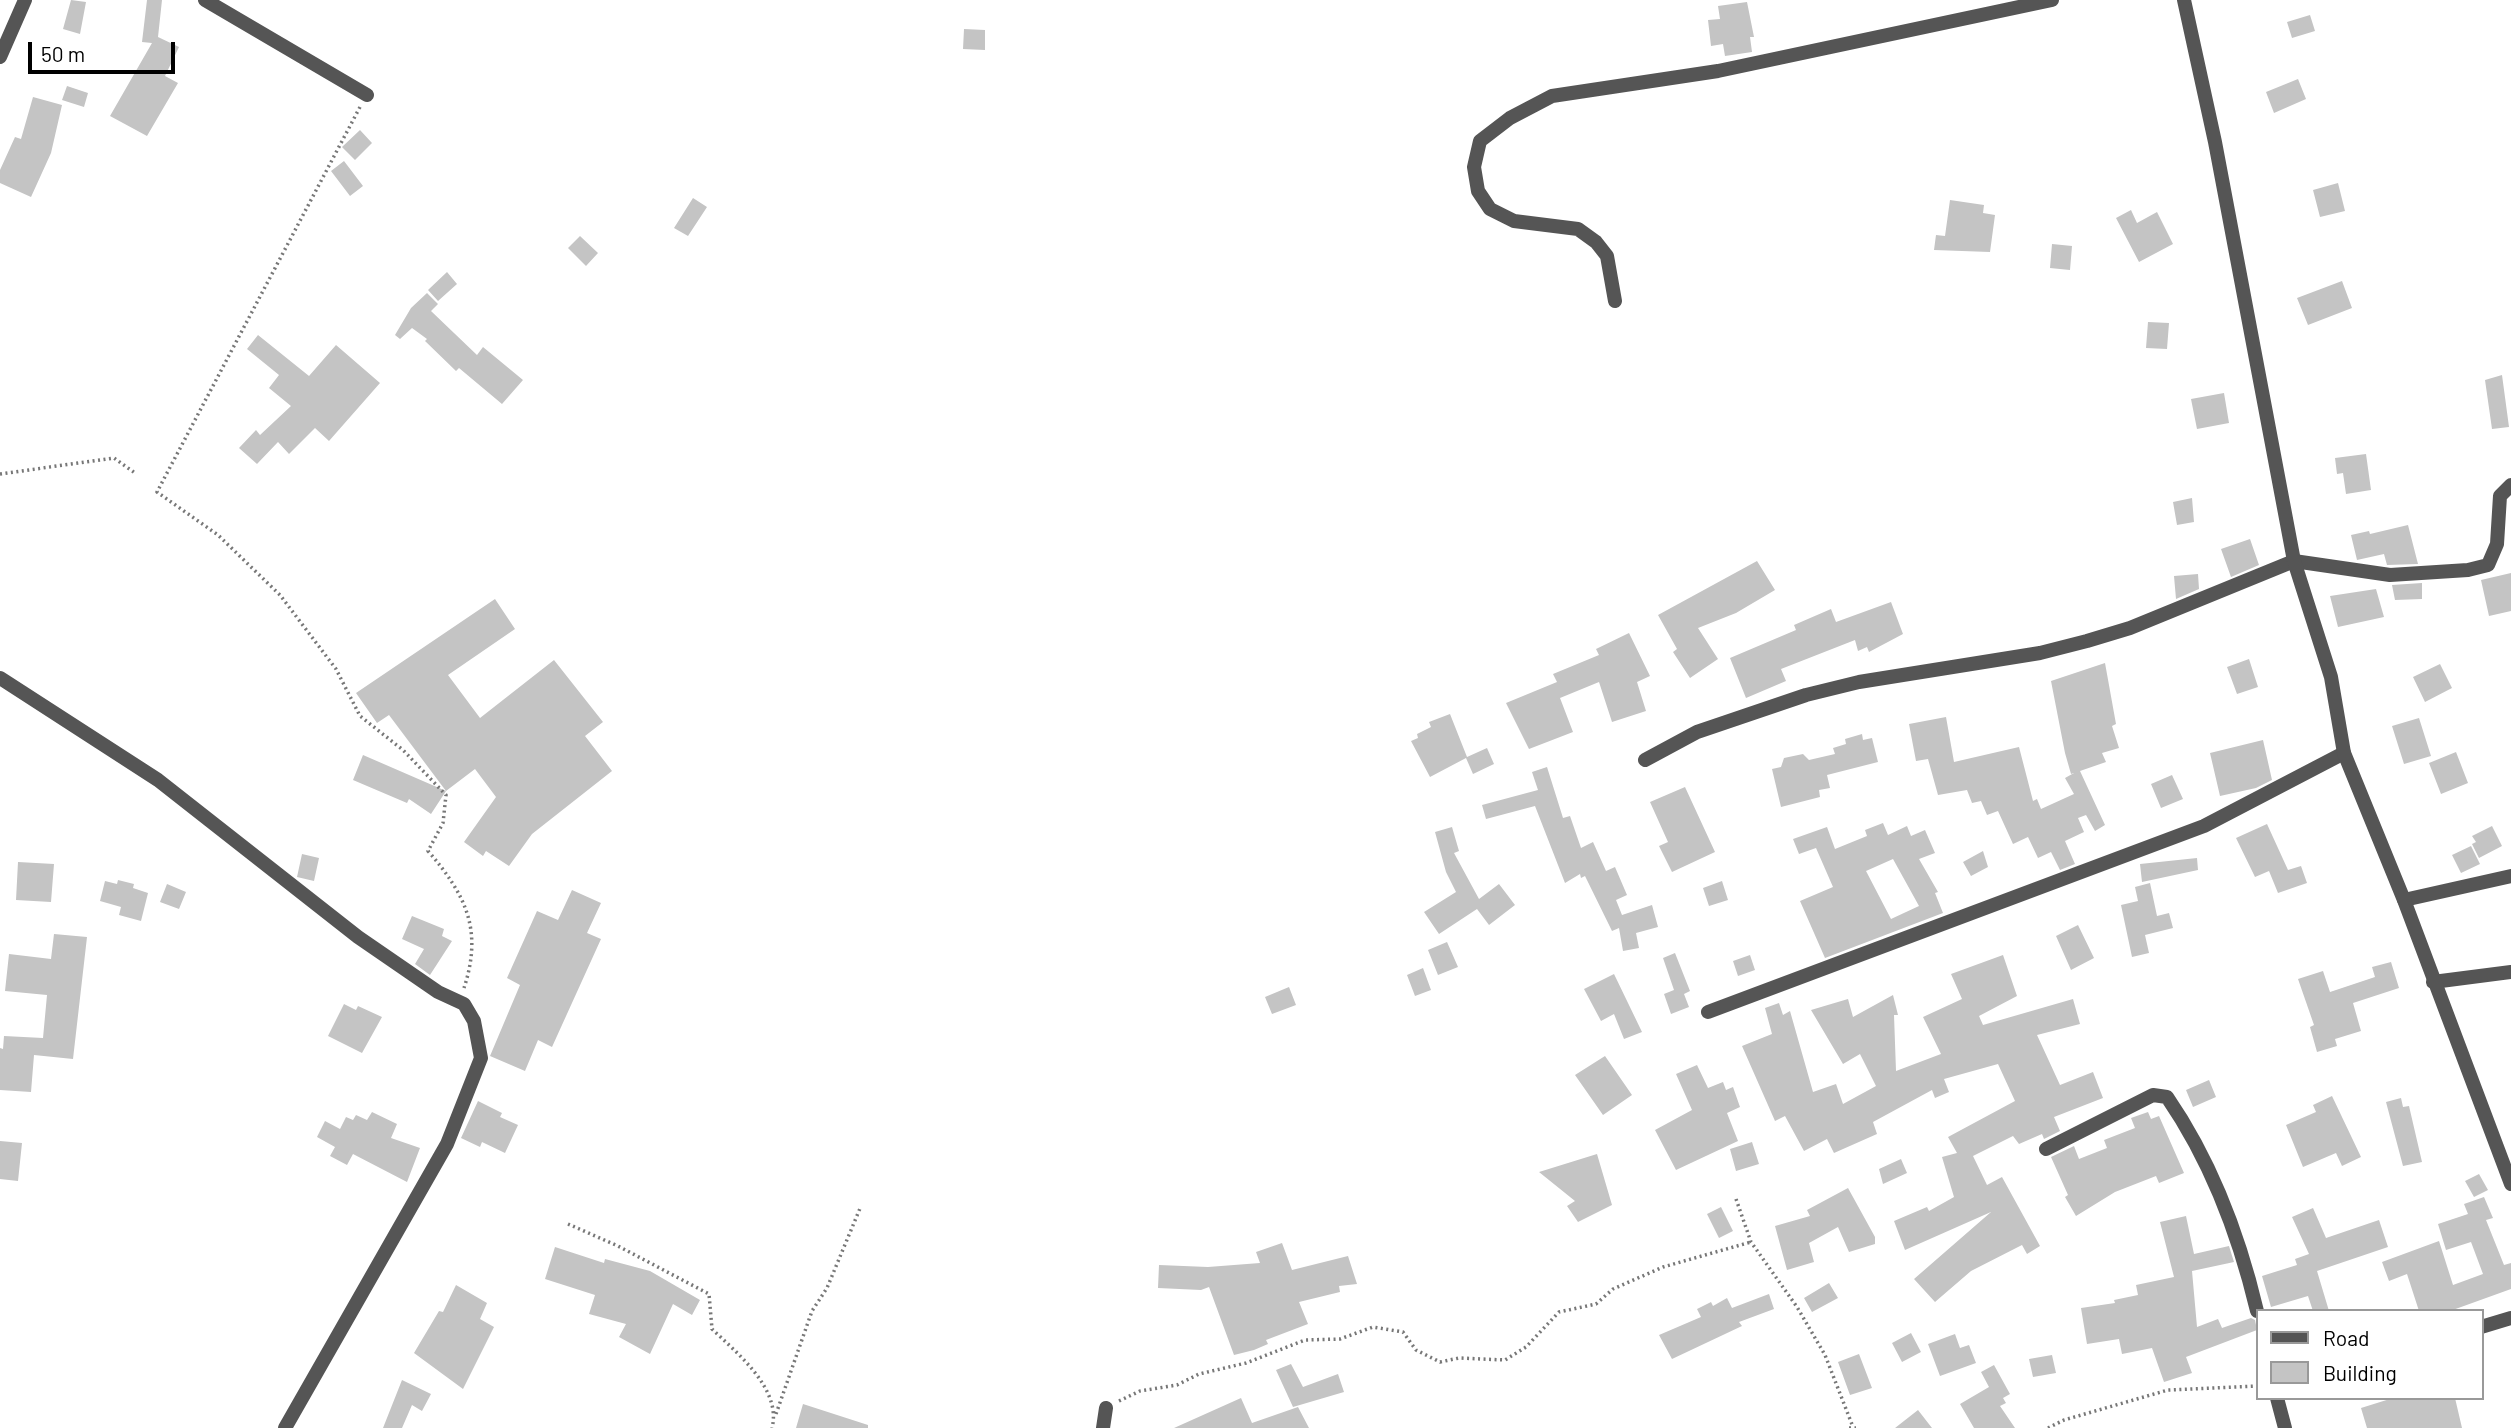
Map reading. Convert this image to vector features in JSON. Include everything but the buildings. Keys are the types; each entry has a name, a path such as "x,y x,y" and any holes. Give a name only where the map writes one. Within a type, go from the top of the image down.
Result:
{"street":[{"path":"0,57 25,0"},
{"path":"205,0 367,94"},
{"path":"1615,301 1607,256 1596,242 1578,229 1514,221 1490,209 1478,191 1474,167 1480,141 1510,118 1552,96 1718,71 2052,0"},
{"path":"2184,0 2215,142 2294,561 2331,677 2343,753 2404,900 2433,982 2510,1177"},
{"path":"1644,760 1698,732 1806,695 1859,682 2040,653 2130,628 2294,561 2390,575 2468,570 2488,565 2497,544 2500,496 2511,485"},
{"path":"0,678 158,780 299,894 431,987 464,1004 474,1021 481,1058 447,1144 285,1428"},
{"path":"1708,1012 2204,826 2343,753"},
{"path":"2404,900 2511,876"},
{"path":"2433,982 2511,972"},
{"path":"2046,1149 2153,1095 2167,1097 2189,1131 2217,1190 2239,1247 2256,1309"},
{"path":"2483,1326 2511,1318"},
{"path":"2278,1400 2285,1428"},
{"path":"1103,1428 1106,1408"}],"path":[{"path":"367,94 156,492 218,535 280,596 336,669 360,716 403,750 446,795 443,823 428,851 447,874 469,914 472,955 465,988 431,987"},
{"path":"0,474 114,458 135,473"},
{"path":"1736,1199 1751,1242 1812,1331 1853,1428"},
{"path":"772,1428 812,1311 827,1288 861,1206"},
{"path":"568,1224 618,1246 709,1294 712,1329 757,1372 776,1416"},
{"path":"1106,1408 1140,1391 1177,1385 1199,1374 1246,1363 1306,1340 1340,1339 1373,1327 1403,1332 1416,1350 1440,1362 1459,1357 1505,1360 1526,1347 1559,1312 1596,1304 1614,1289 1663,1267 1751,1242"},
{"path":"2048,1428 2064,1420 2168,1390 2256,1386"}]}
